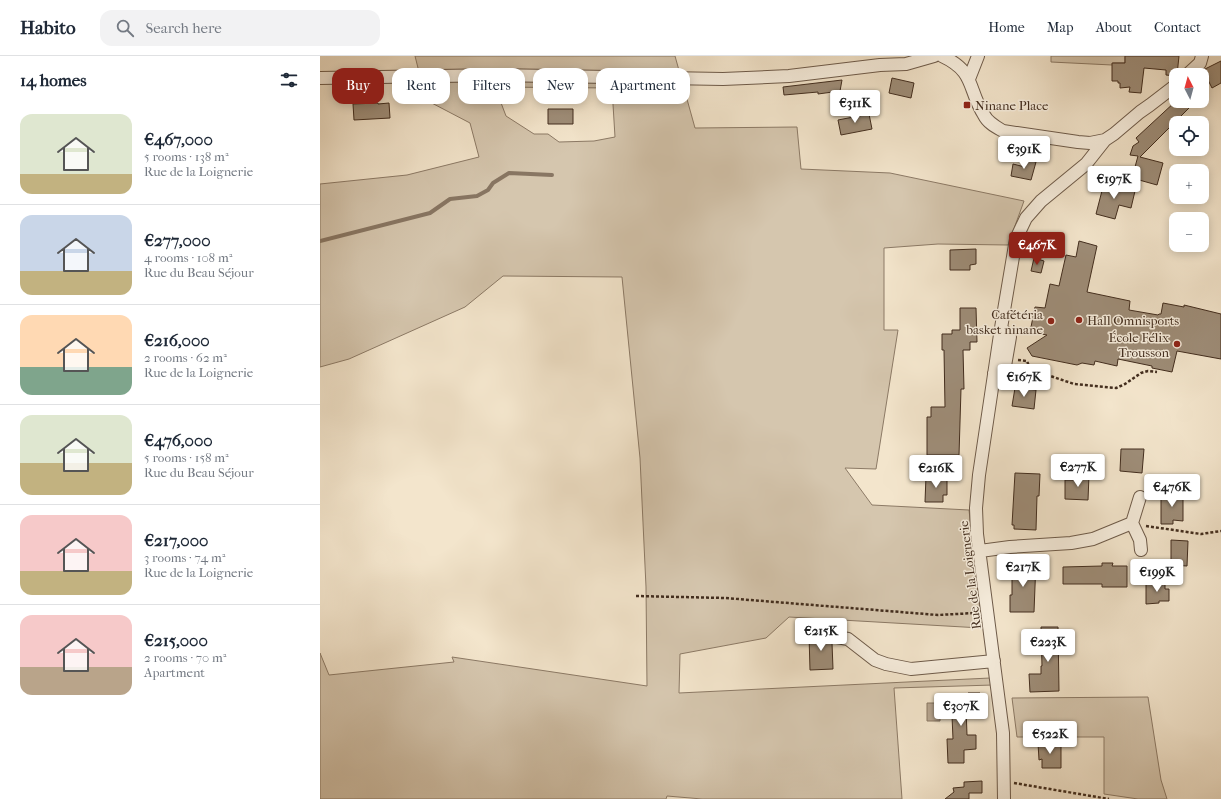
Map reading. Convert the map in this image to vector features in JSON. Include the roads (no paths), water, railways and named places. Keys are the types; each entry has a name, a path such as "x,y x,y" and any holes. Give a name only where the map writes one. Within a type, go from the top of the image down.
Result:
{"street":[{"path":"320,78 499,75 724,79 789,76 880,65 906,64 934,56"},
{"path":"942,56 959,66 969,79 984,116 993,125 1003,131 1071,141 1090,142 1105,140"},
{"path":"969,79 978,56"},
{"path":"1195,68 1200,63 1202,56"},
{"name":"Rue de la Loignerie","path":"1004,799 1003,733 977,534 976,508 979,475 994,373 1016,239 1026,218 1041,201 1086,164 1105,140 1169,90"},
{"path":"1071,141 1082,147 1086,164"},
{"path":"994,373 1005,366 1010,337 1001,328"},
{"path":"1140,497 1132,523 1140,540 1141,550"},
{"path":"980,551 1010,547 1071,543 1093,539 1132,523"},
{"path":"837,637 848,639 876,660 912,670 994,661"}],"waterway":[{"path":"320,241 430,213 450,199 477,196 488,190 493,183 509,173 552,175"}],"place":[{"name":"Ninane Place","path":"967,105"},
{"name":"Hall Omnisports","path":"1079,320"},
{"name":"Cafétéria basket ninane","path":"1051,321"},
{"name":"École Félix Trousson","path":"1177,344"}]}
